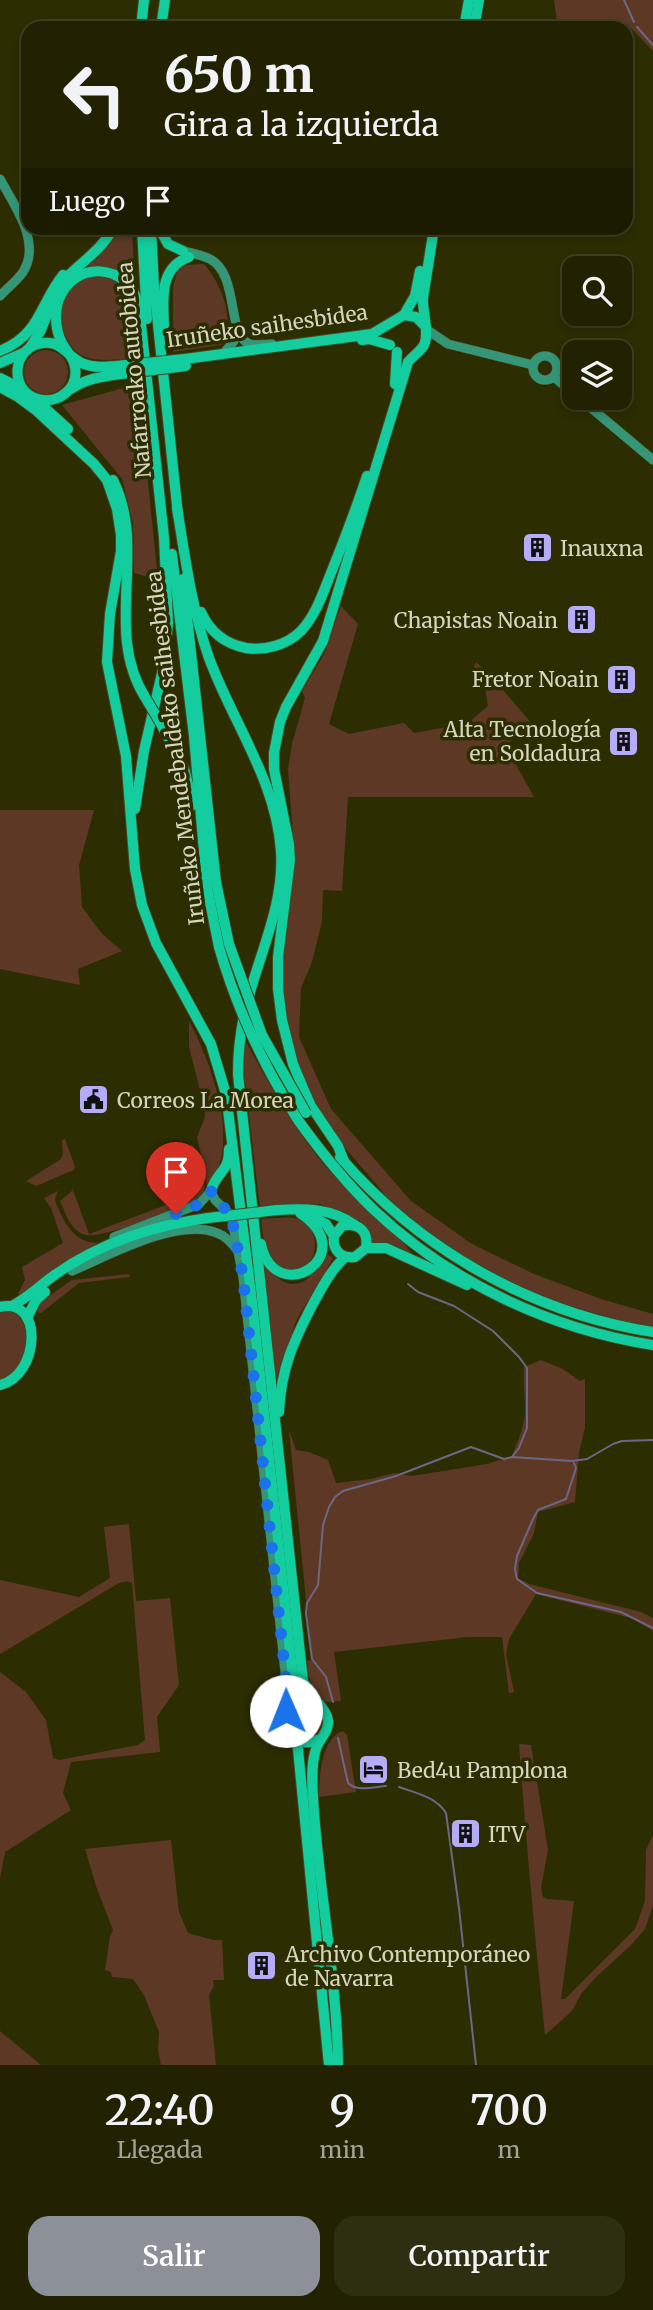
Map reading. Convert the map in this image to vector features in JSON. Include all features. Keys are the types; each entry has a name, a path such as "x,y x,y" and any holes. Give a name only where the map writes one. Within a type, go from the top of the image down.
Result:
{"highway":[{"path":"142,21 144,0"},
{"path":"148,21 150,0"},
{"path":"163,21 165,0"},
{"path":"465,21 468,0"},
{"path":"473,21 477,0"},
{"path":"110,235 59,287 37,339 18,362 18,381 27,393 94,453 114,481 126,516 128,537 123,569 110,614 107,662 126,756 135,869 142,905 156,943 211,1044 222,1077 244,1228 296,1706"},
{"name":"Nafarroako autobidea","path":"142,235 155,418 172,508"},
{"name":"Nafarroako autobidea","path":"151,235 172,508"},
{"path":"163,235 168,244 184,253 172,267 163,290 167,356 163,376"},
{"path":"191,589 208,626 230,643 247,648 279,645 300,632 314,613 352,522 397,377 393,348 387,333 392,322 404,315 415,296 430,235"},
{"path":"344,1161 338,1146 322,1124 303,1088 293,1064 282,1020 278,957 290,860 274,769 275,746 280,722 293,693 323,641 402,377 408,362 425,344 423,298 431,235"},
{"path":"0,351 23,338 32,329 54,286 64,274 96,250"},
{"path":"0,378 27,393 49,401 66,393 75,377 72,358 58,332 56,317 58,304 66,288 81,275 110,272 126,281 133,289 139,306 167,584 165,660 140,774 132,840"},
{"path":"404,315 416,317 425,327"},
{"name":"Iruñeko saihesbidea","path":"186,362 284,344 372,334 392,322"},
{"name":"Iruñeko saihesbidea","path":"66,393 83,382 127,369 369,339 393,348"},
{"path":"0,363 40,343 50,342 67,350"},
{"path":"393,348 403,354 418,351"},
{"name":"Iruñeko saihesbidea","path":"67,350 78,361 89,366 127,369"},
{"path":"0,387 27,403 72,441 107,480 116,495 122,515 125,642 136,682 161,724 187,778 202,843"},
{"path":"164,537 172,508"},
{"path":"172,508 210,660 264,778 277,816 280,877 273,915 244,1015 238,1058 245,1156 303,1681 317,1704"},
{"name":"Iruñeko Mendebaldeko saihesbidea","path":"172,508 207,887 224,946"},
{"name":"Iruñeko Mendebaldeko saihesbidea","path":"172,508 214,869 231,988 246,1027 275,1085 302,1117 390,1208 421,1233 496,1281 549,1305 588,1318 653,1332"},
{"path":"258,969 269,945 282,892 287,856 286,827"},
{"path":"211,1191 229,1160 222,1077"},
{"name":"Iruñeko Mendebaldeko saihesbidea","path":"302,1117 343,1177 375,1211 457,1273 517,1306 582,1330 653,1345"},
{"path":"245,1156 263,1255 275,1269 288,1275 309,1270 317,1261 322,1248 320,1231 300,1213"},
{"path":"55,1274 122,1239 168,1224 300,1208 337,1215 360,1227 366,1237 366,1248 359,1255 345,1257 334,1246 334,1236 326,1224 318,1218 300,1213 277,1212"},
{"path":"27,1318 36,1300 72,1271 103,1252 145,1235 208,1219"},
{"path":"334,1236 342,1226 355,1225"},
{"path":"0,1307 12,1306 31,1295 68,1263 114,1237"},
{"path":"366,1248 386,1248 496,1299 517,1306"},
{"path":"279,1457 280,1395 287,1359 328,1277 345,1257"},
{"path":"2,1387 22,1372 30,1353 32,1335 27,1318 12,1306"},
{"path":"306,1702 323,1708 328,1719 327,1730 314,1752 313,1797 333,2062 297,1742 288,1723 296,1706 306,1702"},
{"path":"297,1742 320,1739"}],"street":[{"path":"0,179 21,220"},
{"path":"0,296 23,271 28,260 30,246 26,235"},
{"path":"184,253 202,256 216,263 227,280 240,335 250,344 284,344"},
{"path":"223,354 234,341 236,323"},
{"path":"425,327 448,344"},
{"path":"418,351 448,344 533,365"},
{"path":"541,356 553,358 558,368 554,377 539,379 533,371 533,365 541,356"},
{"path":"554,377 562,384"},
{"path":"593,410 653,460"},
{"path":"114,1237 191,1208 206,1199 211,1191"},
{"path":"211,1191 215,1200 231,1214 243,1277 287,1690 285,1724 289,1735 297,1742"},
{"path":"72,1271 142,1242 190,1229 218,1233 228,1239 238,1251"}],"shaded area":[{"path":"554,0 653,0 653,51 633,30 633,21 557,21"},
{"path":"112,235 132,235 135,285 129,278 86,268"},
{"path":"204,264 211,272 225,303 225,335 221,345 173,352 173,287 177,272 185,265"},
{"path":"101,275 114,280 131,297 137,319 140,357 94,359 81,355 73,349 68,340 62,320 64,299 81,279"},
{"path":"46,350 62,356 68,372 62,388 46,394 30,388 24,372 30,356"},
{"path":"138,384 158,580 134,573 133,523 122,479 62,405"},
{"path":"341,606 358,624 329,724 349,734 404,723 414,733 468,723 488,706 484,682 474,667 476,662 534,726 505,745 534,797 348,797 342,891 323,890 322,921 312,962 301,988 299,1037 331,1109 411,1201 472,1244 534,1274 601,1299 653,1314 653,1327 632,1324 564,1304 531,1291 486,1271 426,1232 387,1197 328,1128 307,1090 294,1055 284,1012 281,962 294,850 288,769 305,698 302,691 323,656"},
{"path":"0,810 94,810 79,865 82,907 102,934 122,951 78,969 80,985 0,969"},
{"path":"189,1021 214,1080 223,1127 223,1150 218,1169 207,1185 197,1137 205,1117 204,1106 189,1047"},
{"path":"245,1040 285,1111 308,1144 344,1186 414,1256 370,1241 355,1219 320,1204 260,1208 242,1056"},
{"path":"65,1139 74,1170 36,1186 26,1181 61,1159 62,1140"},
{"path":"191,1145 196,1150 205,1187 200,1196 191,1202 143,1222 94,1235 81,1233 70,1222 60,1201 73,1190 89,1234 179,1200 179,1188 191,1188 191,1170 180,1170 190,1161"},
{"path":"58,1191 56,1204 71,1230 82,1239 97,1243 70,1259 23,1296 18,1294 25,1280 22,1267 63,1243 51,1208 44,1198"},
{"path":"294,1218 304,1222 311,1230 315,1248 307,1264 299,1269 289,1269 274,1262 268,1253 261,1219"},
{"path":"327,1254 333,1258 296,1321 275,1382 264,1264 283,1281 298,1283 313,1273"},
{"path":"129,1274 130,1277 79,1283 41,1313 35,1306 72,1280"},
{"path":"0,1312 15,1312 22,1320 27,1339 22,1359 9,1375 0,1380"},
{"path":"541,1360 563,1369 580,1381 585,1379 585,1428 579,1452 575,1502 538,1512 534,1533 519,1563 518,1578 529,1584 641,1612 653,1618 653,1631 631,1618 536,1594 509,1639 506,1654 514,1692 509,1693 502,1637 467,1637 334,1652 341,1701 326,1702 314,1688 307,1661 312,1660 289,1430 296,1450 328,1460 336,1483 394,1473 412,1476 487,1464 512,1456 524,1420 524,1367"},
{"path":"129,1524 136,1601 170,1598 179,1685 157,1717 160,1752 71,1762 63,1793 71,1810 5,1852 0,1878 0,1672 26,1692 46,1720 53,1758 59,1760 138,1745 145,1740 132,1583 119,1583 0,1654 0,1580 79,1597 110,1578 104,1527"},
{"path":"343,1731 347,1735 356,1792 319,1797 321,1769 326,1750 330,1741"},
{"path":"519,1744 531,1745 548,1850 541,1888 543,1897 574,1901 561,1999 565,1999 635,1929 645,1901 646,1850 653,1835 653,1905 645,1929 595,1978 581,1994 572,2011 545,2035 531,1890"},
{"path":"171,1840 179,1912 188,1933 222,1940 224,1980 213,1980 214,1986 209,1995 216,2065 161,2065 159,2032 144,1995 133,1979 112,1977 111,1972 105,1970 113,1930 85,1849"},
{"path":"0,2031 41,2065 0,2065"}],"waterway":[{"path":"624,0 634,22"},
{"path":"637,27 653,45"},
{"path":"408,1284 418,1292 454,1306 493,1331 527,1368 527,1428 512,1457"},
{"path":"333,1702 326,1677 312,1659 306,1613 307,1603 318,1585 323,1525 335,1497 343,1491 396,1476 471,1447 504,1459 512,1457 572,1461 587,1459 622,1441 653,1440"},
{"path":"574,1463 576,1468 566,1499 538,1510 533,1519 517,1556 517,1579 537,1593 621,1612 653,1628"},
{"path":"338,1738 348,1783 361,1788 386,1786"},
{"path":"399,1787 431,1799 446,1813 476,2065"}],"place":[{"name":"Inauxna","path":"537,548"},
{"name":"Chapistas Noain","path":"581,620"},
{"name":"Fretor Noain","path":"622,679"},
{"name":"Alta Tecnología en Soldadura","path":"624,741"},
{"name":"Correos La Morea","path":"94,1100"},
{"name":"Bed4u Pamplona","path":"374,1770"},
{"name":"ITV","path":"465,1834"},
{"name":"Archivo Contemporáneo de Navarra","path":"262,1966"}],"route":[{"path":"176,1214 199,1204 211,1191 215,1200 231,1214 243,1277 287,1690 286,1711"}]}
